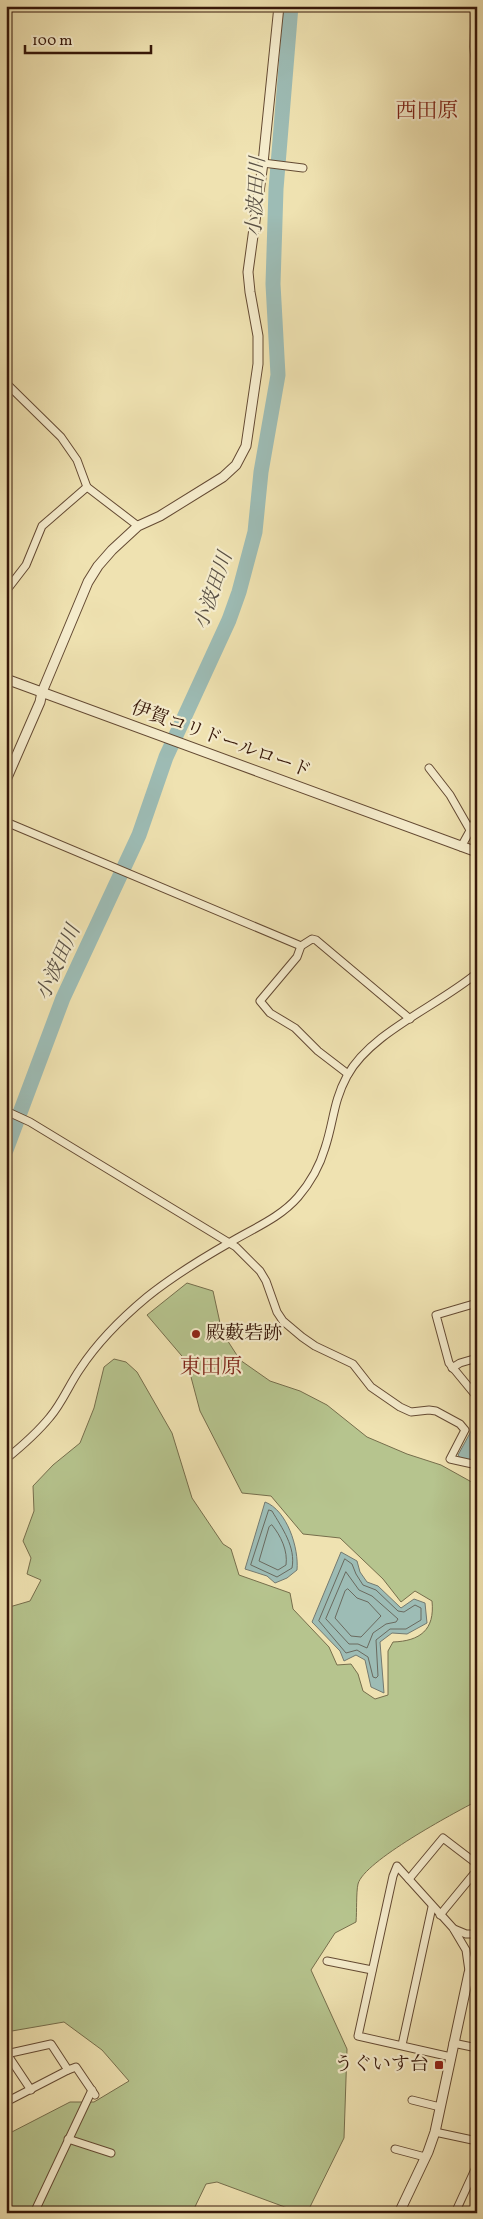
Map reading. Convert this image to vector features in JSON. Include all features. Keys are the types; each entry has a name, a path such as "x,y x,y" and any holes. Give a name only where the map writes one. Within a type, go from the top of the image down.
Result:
{"street":[{"path":"6,780 40,702 42,692 88,582 98,566 138,526 167,512 223,477 236,465 246,446 258,364 258,346 248,272 266,163 279,6"},
{"path":"475,6 474,46 477,92"},
{"path":"266,163 303,168"},
{"path":"6,383 61,437 77,460 87,487 138,526"},
{"path":"6,591 26,565 42,526 87,487"},
{"name":"伊賀コリドールロード","path":"6,679 477,852"},
{"path":"429,768 450,795 470,830"},
{"path":"460,847 477,818"},
{"path":"6,822 301,946"},
{"path":"348,1074 318,1051 295,1028 270,1013 260,1001 297,957 301,946 312,939 316,940 410,1020"},
{"path":"6,1459 37,1432 51,1416 80,1369 123,1320 146,1298 175,1276 274,1217 290,1205 304,1189 326,1147 333,1109 348,1074 370,1046 477,973"},
{"path":"7,1111 30,1122 236,1247 260,1271 266,1281 277,1312 287,1325 315,1346 353,1364 371,1387 395,1404 411,1412 429,1410 436,1412 460,1424 465,1430 450,1459 477,1465"},
{"path":"477,1303 436,1315 447,1357 452,1368 477,1397"},
{"path":"452,1368 460,1363 477,1358"},
{"path":"410,1879 444,1838 477,1864"},
{"path":"451,2057 358,2036 393,1876 397,1866 432,1907 453,1928 466,1950 469,1973"},
{"path":"440,1914 477,1870"},
{"path":"402,2046 432,1907"},
{"path":"453,1928 466,1934 477,1934"},
{"path":"399,2213 435,2132 469,1973 477,1952"},
{"path":"327,1961 372,1970"},
{"path":"453,2043 477,2048"},
{"path":"31,2090 6,2054 51,2044 68,2070"},
{"path":"6,2102 76,2067 94,2093 68,2138 34,2213"},
{"path":"412,2100 440,2107"},
{"path":"435,2132 477,2141"},
{"path":"68,2138 111,2154"},
{"path":"395,2149 425,2157"},
{"path":"455,2213 477,2165"}],"green space":[{"path":"187,1283 213,1291 222,1332 240,1360 270,1381 300,1391 327,1405 367,1437 407,1454 441,1465 477,1485 477,1801 411,1838 364,1874 358,1884 356,1922 335,1933 311,1970 347,2049 344,2138 307,2213 301,2213 217,2182 206,2184 192,2213 6,2213 6,2135 70,2102 94,2102 129,2081 102,2050 64,2022 6,2032 6,1608 30,1601 41,1580 27,1574 31,1558 23,1541 34,1511 33,1486 53,1465 80,1443 94,1408 104,1367 114,1359 126,1362 137,1372 172,1433 192,1498 223,1544 231,1549 239,1575 290,1593 293,1609 329,1647 337,1665 351,1664 358,1674 363,1691 375,1699 388,1695 388,1651 393,1642 418,1636 424,1632 431,1620 432,1601 415,1591 401,1602 383,1579 340,1538 303,1534 271,1496 242,1493 200,1411 187,1362 147,1315"}],"water":[{"path":"475,1424 477,1424 477,1461 461,1459 458,1455"},
{"path":"265,1502 273,1506 280,1513 290,1531 296,1551 297,1570 287,1578 275,1583 267,1576 245,1569"},
{"path":"341,1552 357,1561 360,1572 367,1582 378,1586 401,1608 414,1599 425,1603 427,1623 407,1634 392,1633 380,1642 384,1693 371,1687 365,1660 356,1655 344,1661 340,1651 312,1622"}],"waterway":[{"name":"小波田川","path":"6,1150 63,998 139,835 166,757 229,620 239,592 255,532 261,472 278,375 273,284 276,189 291,6"}],"place":[{"name":"殿藪砦跡","path":"196,1334"},
{"name":"うぐいす台","path":"439,2065"}],"district":[{"name":"西田原","path":"427,111"},
{"name":"東田原","path":"211,1367"}]}
